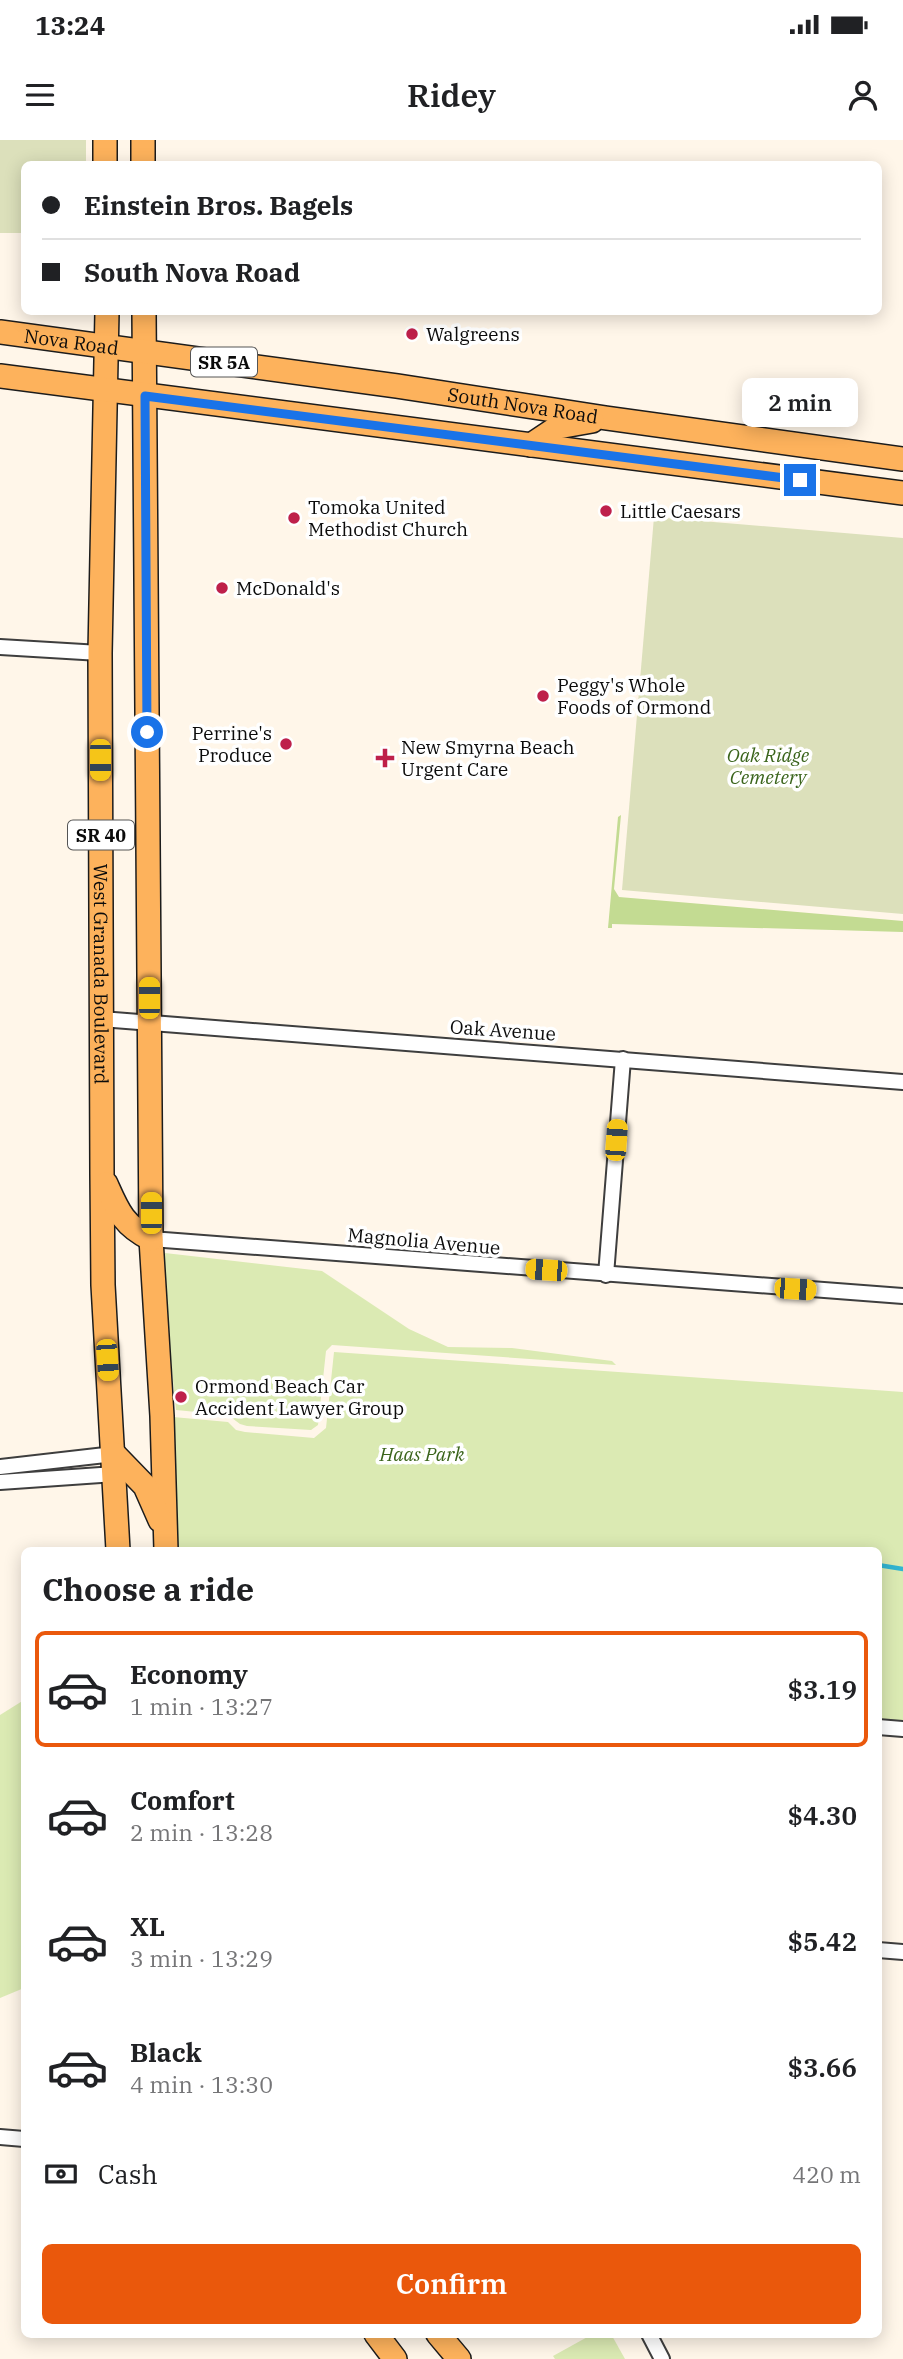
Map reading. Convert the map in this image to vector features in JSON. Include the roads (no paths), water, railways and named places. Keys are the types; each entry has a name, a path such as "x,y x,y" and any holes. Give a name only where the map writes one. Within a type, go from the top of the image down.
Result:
{"main road":[{"path":"105,140 105,161"},
{"path":"143,140 143,161"},
{"name":"West Granada Boulevard","path":"107,315 100,653 102,1174 103,1285 118,1547"},
{"name":"SR 40","path":"144,315 151,1238 166,1542"},
{"name":"Nova Road","path":"0,332 144,351"},
{"name":"South Nova Road","path":"144,351 903,459"},
{"name":"SR 5A","path":"0,376 106,390"},
{"name":"South Nova Road","path":"106,390 903,494"},
{"path":"531,445 558,427 606,418"},
{"path":"102,1174 122,1218 136,1231 151,1238"},
{"path":"114,1464 145,1486 166,1542"},
{"path":"379,2338 395,2359"},
{"path":"441,2338 459,2359"}],"street":[{"path":"0,647 100,653"},
{"name":"Oak Avenue","path":"101,1019 903,1082"},
{"path":"606,1275 623,1059"},
{"name":"Magnolia Avenue","path":"151,1238 903,1296"},
{"path":"0,1467 114,1464"},
{"path":"0,1482 114,1464"},
{"path":"882,1727 903,1729"},
{"path":"882,1950 903,1952"},
{"path":"0,2137 21,2138"},
{"path":"651,2338 662,2359"}],"waterway":[{"path":"882,1566 903,1569"}],"place":[{"name":"Walgreens","path":"412,334"},
{"name":"Little Caesars","path":"606,511"},
{"name":"Tomoka United Methodist Church","path":"294,518"},
{"name":"McDonald's","path":"222,588"},
{"name":"Peggy's Whole Foods of Ormond","path":"543,696"},
{"name":"Perrine's Produce","path":"286,744"},
{"name":"New Smyrna Beach Urgent Care","path":"385,758"},
{"name":"Ormond Beach Car Accident Lawyer Group","path":"181,1397"}],"park label":[{"name":"Oak Ridge Cemetery","path":"768,766"},
{"name":"Haas Park","path":"422,1454"}]}
